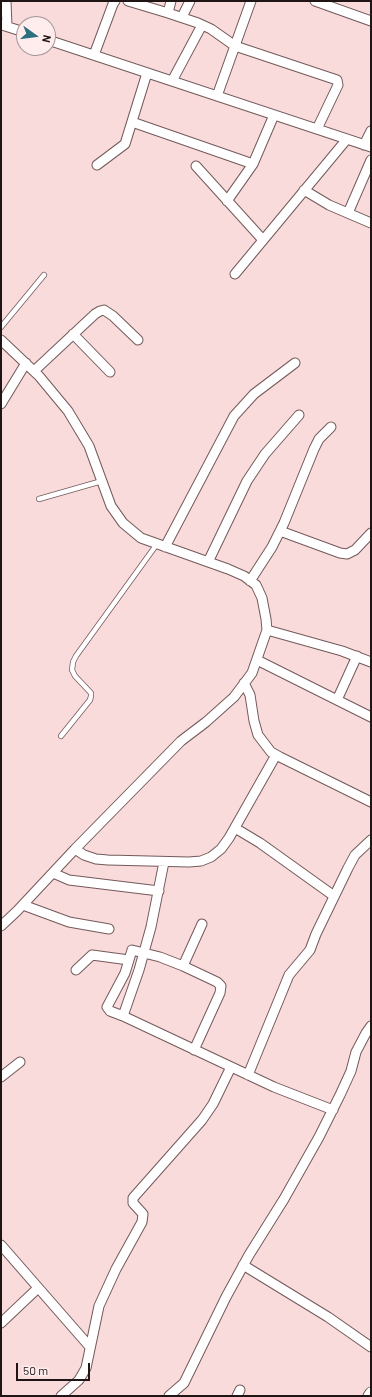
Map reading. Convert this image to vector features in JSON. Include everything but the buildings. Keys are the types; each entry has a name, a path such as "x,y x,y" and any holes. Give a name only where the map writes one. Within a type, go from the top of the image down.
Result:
{"street":[{"path":"6,1 4,25 16,29"},
{"path":"94,55 115,1"},
{"path":"128,1 182,17 202,25 218,33 235,46 337,80 338,85 317,129"},
{"path":"168,13 171,1"},
{"path":"182,17 190,1"},
{"path":"217,96 251,1"},
{"path":"317,1 371,21"},
{"path":"172,81 202,25"},
{"path":"56,43 367,146 371,131"},
{"path":"97,165 123,147 127,140 147,72"},
{"path":"227,201 253,164 274,115"},
{"path":"132,122 253,164"},
{"path":"235,274 347,139"},
{"path":"348,213 371,160"},
{"path":"196,166 263,240"},
{"path":"304,190 319,200 371,223"},
{"path":"34,371 95,314 104,310 113,316 138,340"},
{"path":"73,334 110,372"},
{"path":"1,340 34,371 68,411 89,446 111,506 123,523 141,538 244,576 256,585 262,598 267,630 252,673 234,697 206,722 180,742 74,849 23,905 1,926"},
{"path":"1,404 26,363"},
{"path":"161,546 234,416 254,394 295,363"},
{"path":"208,562 247,481 265,454 298,415"},
{"path":"250,581 272,547 280,531 319,439 331,427"},
{"path":"280,531 340,553 347,554 355,550 371,533"},
{"path":"267,630 342,650 371,662"},
{"path":"337,700 357,656"},
{"path":"257,660 371,716"},
{"path":"244,683 250,695 258,735 267,747 276,755 371,802"},
{"path":"74,849 84,855 96,859 189,862 201,861 211,857 221,849 229,838 276,755"},
{"path":"235,828 260,843 334,896"},
{"path":"248,1075 289,975 310,950 334,896 355,855 371,840"},
{"path":"123,1016 144,952 159,891 164,862"},
{"path":"53,872 69,880 159,891"},
{"path":"23,905 70,922 110,929"},
{"path":"183,966 202,924"},
{"path":"194,1050 220,993 221,986 217,982 183,966 144,952 132,950 125,973 107,1007 110,1011 123,1016 194,1050 248,1075 333,1110"},
{"path":"76,970 92,955 129,960"},
{"path":"169,1396 184,1383 243,1265 298,1176 333,1110 351,1071 356,1052 371,1026"},
{"path":"1,1077 20,1062"},
{"path":"62,1396 79,1380 86,1368 99,1306 116,1269 143,1218 143,1214 133,1203 133,1198 202,1120 213,1104 231,1067"},
{"path":"1,1245 4,1256 38,1288 90,1347"},
{"path":"243,1265 328,1317 371,1347"},
{"path":"1,1323 38,1288"}],"lane":[{"path":"1,328 44,275"},
{"path":"39,499 102,481"},
{"path":"61,736 90,700 91,696 88,689 75,676 72,670 73,662 76,656 161,546"}]}
